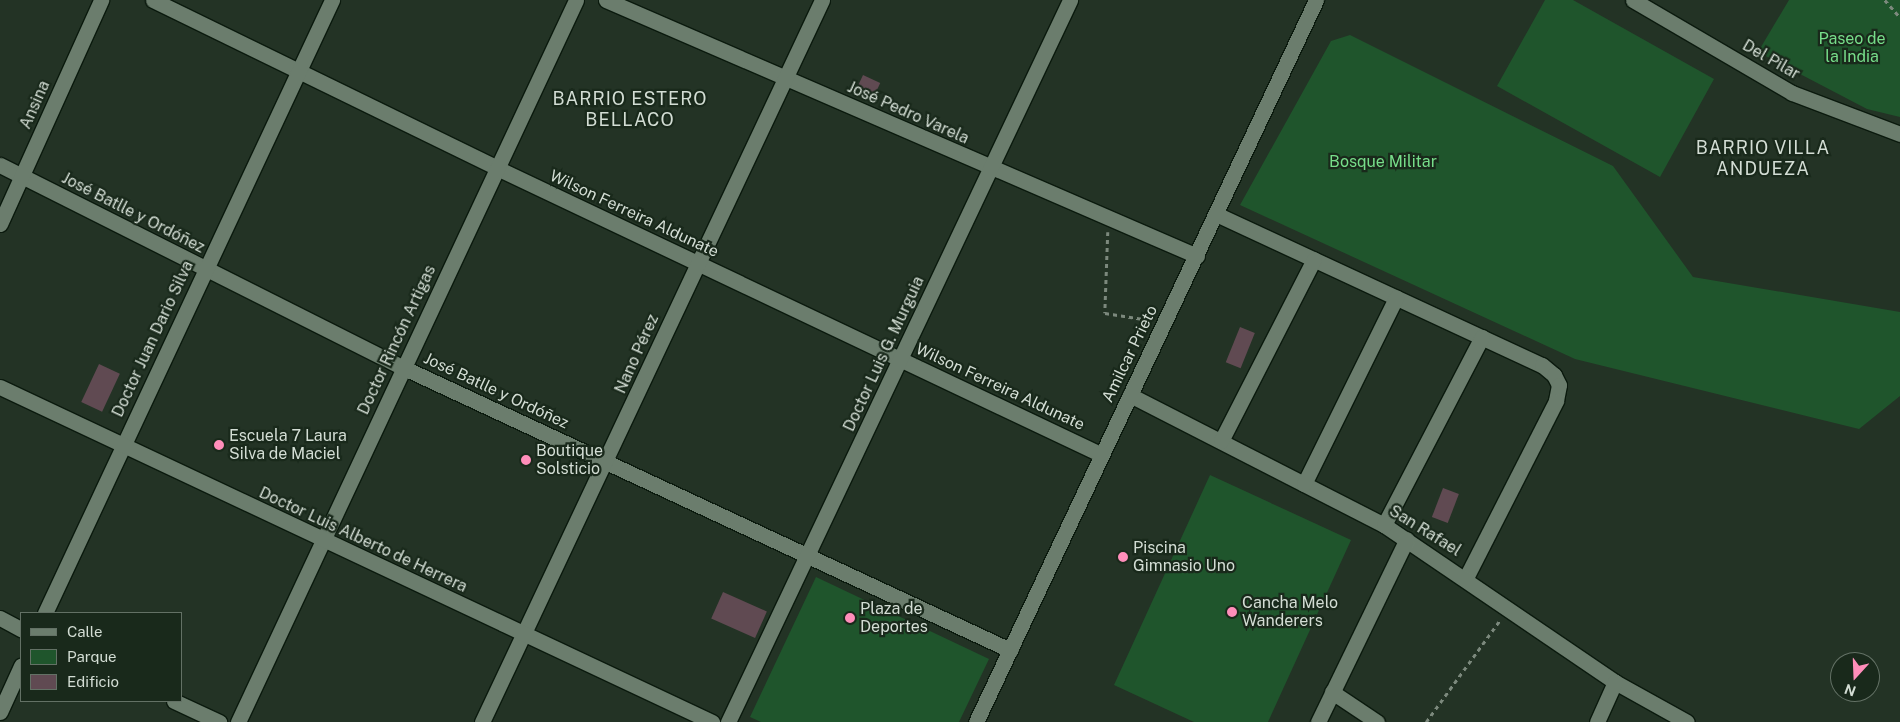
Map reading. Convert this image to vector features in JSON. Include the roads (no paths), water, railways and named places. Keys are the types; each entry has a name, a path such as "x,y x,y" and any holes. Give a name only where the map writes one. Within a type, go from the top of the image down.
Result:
{"street":[{"name":"Ansina","path":"0,224 101,0"},
{"name":"Wilson Ferreira Aldunate","path":"153,0 298,73 498,169 1102,454"},
{"name":"Doctor Juan Dario Silva","path":"45,612 332,0"},
{"name":"Doctor Rincón Artigas","path":"238,722 402,367 498,169 576,0"},
{"name":"José Pedro Varela","path":"606,0 786,77 990,168 1197,256"},
{"name":"Nano Pérez","path":"482,722 607,462 697,263 822,0"},
{"name":"Doctor Luis G. Murguia","path":"728,722 808,557 1070,0"},
{"name":"Amilcar Prieto","path":"976,722 1316,0"},
{"name":"Del Pilar","path":"1633,0 1792,93 1900,134"},
{"name":"José Batlle y Ordóñez","path":"0,165 402,367 1010,650"},
{"path":"1216,214 1542,365 1559,384 1556,401 1466,578"},
{"path":"1221,441 1314,259"},
{"path":"1304,484 1396,298"},
{"path":"1384,525 1482,337"},
{"name":"Doctor Luis Alberto de Herrera","path":"0,387 524,636 712,722"},
{"name":"San Rafael","path":"1130,395 1384,525 1466,578 1507,610 1615,682 1687,722"},
{"path":"1318,722 1407,539"},
{"path":"0,618 20,628"},
{"path":"0,712 20,668"},
{"path":"1597,722 1615,682"},
{"path":"1332,692 1378,722"},
{"path":"176,702 219,722"}],"place":[{"name":"Escuela 7 Laura Silva de Maciel","path":"219,445"},
{"name":"Boutique Solsticio","path":"526,460"},
{"name":"Piscina Gimnasio Uno","path":"1123,557"},
{"name":"Cancha Melo Wanderers","path":"1232,612"},
{"name":"Plaza de Deportes","path":"850,618"}],"district":[{"name":"BARRIO ESTERO BELLACO","path":"630,110"},
{"name":"BARRIO VILLA ANDUEZA","path":"1763,159"}],"park label":[{"name":"Paseo de la India","path":"1852,48"},
{"name":"Bosque Militar","path":"1383,162"}]}
